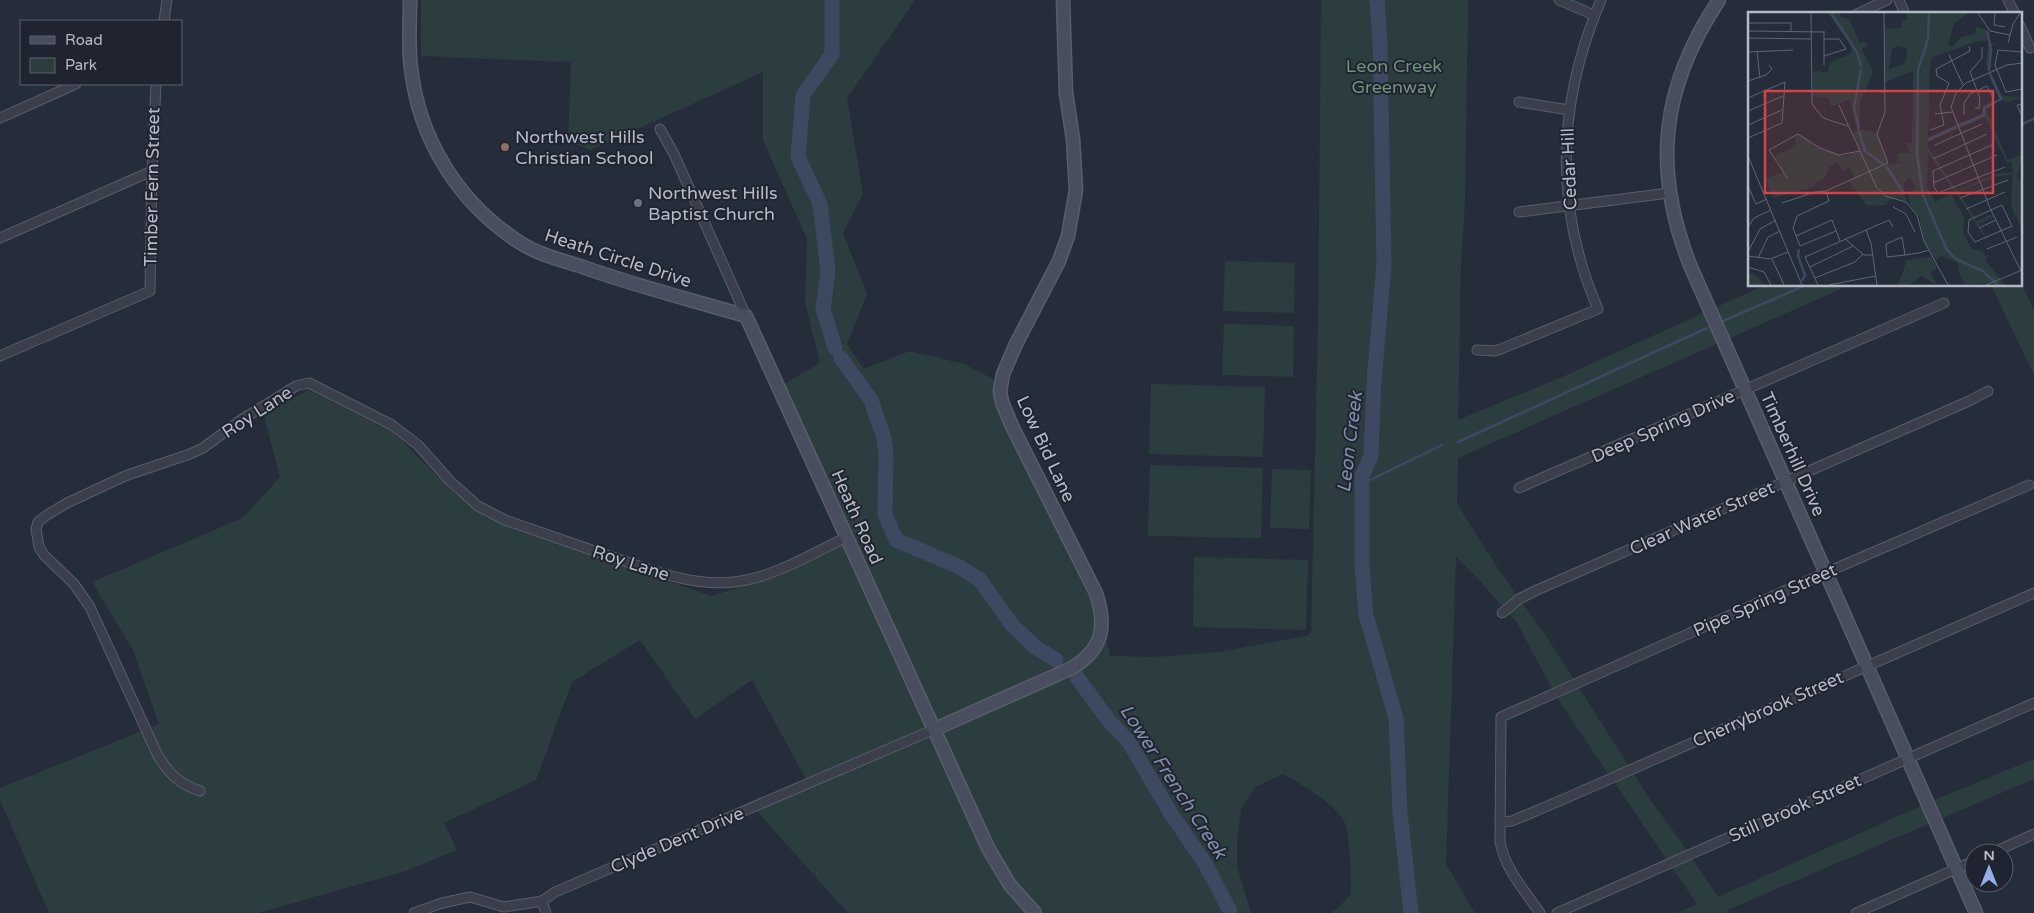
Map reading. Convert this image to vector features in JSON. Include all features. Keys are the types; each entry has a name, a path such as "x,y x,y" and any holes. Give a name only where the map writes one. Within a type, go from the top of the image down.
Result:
{"street":[{"path":"164,20 167,0"},
{"name":"Heath Circle Drive","path":"410,0 410,67 420,116 446,170 474,206 520,243 551,258 746,316"},
{"name":"Low Bid Lane","path":"935,729 1072,668 1090,654 1101,634 1102,615 1096,593 1012,426 1002,402 1000,391 1003,374 1016,344 1059,261 1073,213 1076,168 1066,93 1064,0"},
{"path":"1559,0 1594,15"},
{"name":"Cedar Hill","path":"1477,350 1494,351 1501,349 1598,309 1579,260 1568,206 1565,158 1569,110 1577,64 1600,0"},
{"name":"Timberhill Drive","path":"1719,0 1691,48 1674,97 1669,119 1667,150 1669,193 1678,235 1976,913"},
{"path":"1861,12 1888,0"},
{"path":"1899,0 1904,12"},
{"path":"2008,0 2014,12"},
{"path":"2022,30 2030,48"},
{"path":"0,118 74,85"},
{"name":"Timber Fern Street","path":"0,356 150,291 156,85"},
{"path":"1519,102 1569,110"},
{"name":"Heath Road","path":"660,129 674,154 998,867 1010,885 1035,913"},
{"path":"0,238 152,171"},
{"path":"1518,212 1669,193"},
{"name":"Deep Spring Drive","path":"1519,488 1944,303"},
{"name":"Roy Lane","path":"200,791 184,785 166,768 158,756 90,607 74,584 44,555 39,547 36,529 39,521 67,503 125,476 203,448 241,420 296,386 309,383 392,425 418,445 464,494 487,512 513,523 665,575 720,583 749,579 790,565 847,537"},
{"name":"Clear Water Street","path":"1502,613 1518,599 1531,593 1988,391"},
{"name":"Pipe Spring Street","path":"1500,822 1501,717 2029,485"},
{"name":"Cherrybrook Street","path":"1500,822 1512,821 1546,807 2034,592"},
{"name":"Still Brook Street","path":"1557,913 2034,703"},
{"name":"Clyde Dent Drive","path":"414,913 442,903 470,897 504,907 542,901 563,889 935,729"},
{"path":"1500,822 1500,841 1506,861 1540,913"},
{"path":"2014,843 2034,834"},
{"path":"1856,913 1964,865"},
{"path":"542,901 546,913"}],"green space":[{"name":"Leon Creek Greenway","path":"421,0 915,0 847,98 863,194 843,233 867,294 847,344 864,369 910,351 964,364 1001,383 1000,391 1100,605 1110,656 1156,657 1218,652 1307,636 1311,632 1318,327 1321,0 1468,0 1465,201 1461,264 1458,420 1569,374 1763,286 1848,286 1458,458 1457,504 1499,570 1548,639 1651,801 1718,897 1936,799 2034,759 2034,779 1727,910 1728,913 1677,913 1697,904 1559,701 1517,623 1456,557 1446,864 1475,913 1330,913 1337,909 1351,894 1350,856 1346,826 1332,806 1283,774 1255,787 1241,809 1237,839 1237,866 1251,913 848,913 753,807 808,783 752,680 695,719 640,640 572,682 536,780 444,823 457,850 406,871 258,913 49,913 0,800 0,788 159,724 133,650 92,582 243,518 280,477 263,413 309,390 393,432 454,493 485,517 711,596 750,584 847,537 779,387 820,363 805,302 807,239 763,140 763,72 591,150 568,141 571,62 421,56"},
{"path":"1225,261 1295,263 1294,313 1223,311"},
{"path":"2022,284 2034,311 2034,375 1991,286 2022,286"},
{"path":"1224,324 1294,326 1293,377 1222,375"},
{"path":"1151,384 1265,387 1263,457 1149,454"},
{"path":"1150,465 1263,468 1261,538 1148,536"},
{"path":"1272,469 1311,470 1309,529 1270,528"},
{"path":"1194,557 1308,560 1306,630 1193,627"}],"waterway":[{"name":"Lower French Creek","path":"832,0 832,54 803,95 798,157 820,204 828,270 823,309 835,348"},
{"name":"Leon Creek","path":"1377,0 1380,44 1384,264 1374,382 1371,456 1362,476 1362,566 1366,615 1396,718 1400,812 1411,913"},
{"path":"2022,124 2034,119"},
{"path":"1723,321 1804,286"},
{"path":"1458,442 1707,328"},
{"name":"Lower French Creek","path":"841,358 871,400 884,438 886,454 885,514 896,540 960,567 980,580 1012,625 1035,647 1056,660"},
{"path":"1362,484 1442,445"},
{"name":"Lower French Creek","path":"1077,677 1109,721 1129,742 1170,812 1206,865 1230,911"}],"place":[{"name":"Northwest Hills Christian School","path":"505,147"},
{"name":"Northwest Hills Baptist Church","path":"638,203"}]}
